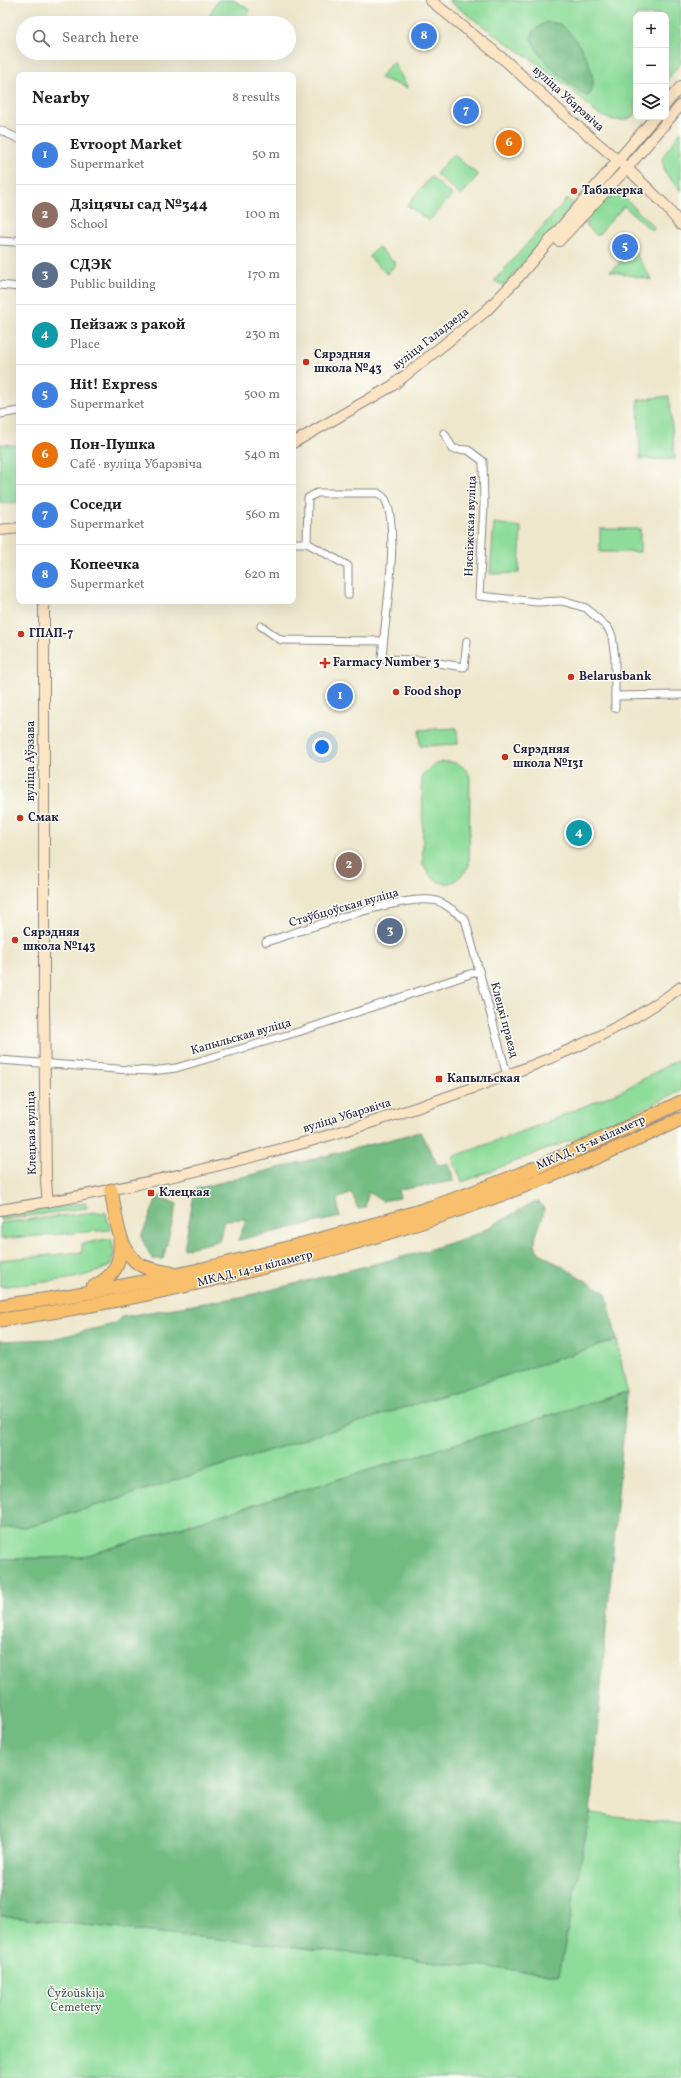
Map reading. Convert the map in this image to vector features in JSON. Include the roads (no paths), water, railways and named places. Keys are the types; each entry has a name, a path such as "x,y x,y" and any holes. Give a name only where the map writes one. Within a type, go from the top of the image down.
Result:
{"highway":[{"name":"МКАД, 13-ы кіламетр","path":"499,1181 558,1158 681,1102"},
{"name":"МКАД, 13-ы кіламетр","path":"504,1194 681,1119"},
{"name":"МКАД, 14-ы кіламетр","path":"0,1306 177,1275 238,1261 354,1230 427,1208 499,1181"},
{"path":"84,1292 103,1282 118,1265 121,1250 120,1234 111,1190"},
{"name":"МКАД, 14-ы кіламетр","path":"0,1320 96,1305 262,1269 371,1239 504,1194"},
{"path":"120,1234 129,1254 140,1265 177,1275"}],"main road":[{"name":"вуліца Убарэвіча","path":"430,0 507,62 562,113 627,168 663,203 681,225"},
{"path":"669,100 681,86"},
{"name":"вуліца Галадзеда","path":"516,280 552,249 627,168 681,105"},
{"name":"вуліца Галадзеда","path":"296,441 400,380 486,311 516,280 652,120"},
{"path":"0,530 16,528"},
{"name":"вуліца Аўэзава","path":"44,604 45,1064"},
{"name":"вуліца Убарэвіча","path":"0,1210 111,1190 197,1172 313,1141 378,1121 507,1075 585,1044 641,1014 681,987"},
{"name":"Клецкая вуліца","path":"45,1064 46,1182 48,1202"}],"street":[{"path":"0,130 16,138"},
{"path":"0,241 16,241"},
{"path":"0,285 16,287"},
{"path":"0,414 16,412"},
{"name":"Нясвіжская вуліца","path":"444,433 453,449 468,450 483,461 484,504 479,596 537,602 562,601 586,608 608,628 612,636 615,658 615,696"},
{"path":"307,542 308,498 317,493 378,493 385,498 389,516 391,541 390,577 382,659 418,660 464,667 467,641"},
{"path":"296,542 307,542 348,566 348,595"},
{"path":"262,626 281,640 383,640"},
{"path":"615,708 615,696 681,695"},
{"name":"Стаўбцоўская вуліца","path":"266,942 387,905 421,899 438,901 465,919 479,971"},
{"name":"Капыльская вуліца","path":"0,1060 143,1071 176,1068 301,1031 479,971"},
{"name":"Клецкі праезд","path":"479,971 507,1075"}],"place":[{"name":"Копеечка","path":"424,36"},
{"name":"Соседи","path":"466,111"},
{"name":"Пон-Пушка","path":"509,143"},
{"name":"Табакерка","path":"574,191"},
{"name":"Hit! Express","path":"625,247"},
{"name":"Сярэдняя школа №43","path":"306,362"},
{"name":"ГПАП-7","path":"21,634"},
{"name":"Farmacy Number 3","path":"325,663"},
{"name":"Belarusbank","path":"571,677"},
{"name":"Food shop","path":"396,692"},
{"name":"Evroopt Market","path":"340,696"},
{"name":"Сярэдняя школа №131","path":"505,757"},
{"name":"Смак","path":"20,818"},
{"name":"Пейзаж з ракой","path":"579,833"},
{"name":"Дзіцячы сад №344","path":"349,865"},
{"name":"СДЭК","path":"390,931"},
{"name":"Сярэдняя школа №143","path":"15,940"},
{"name":"Капыльская","path":"439,1079"},
{"name":"Клецкая","path":"151,1193"}],"park label":[{"name":"Čyžoŭskija Cemetery","path":"76,2001"}]}
